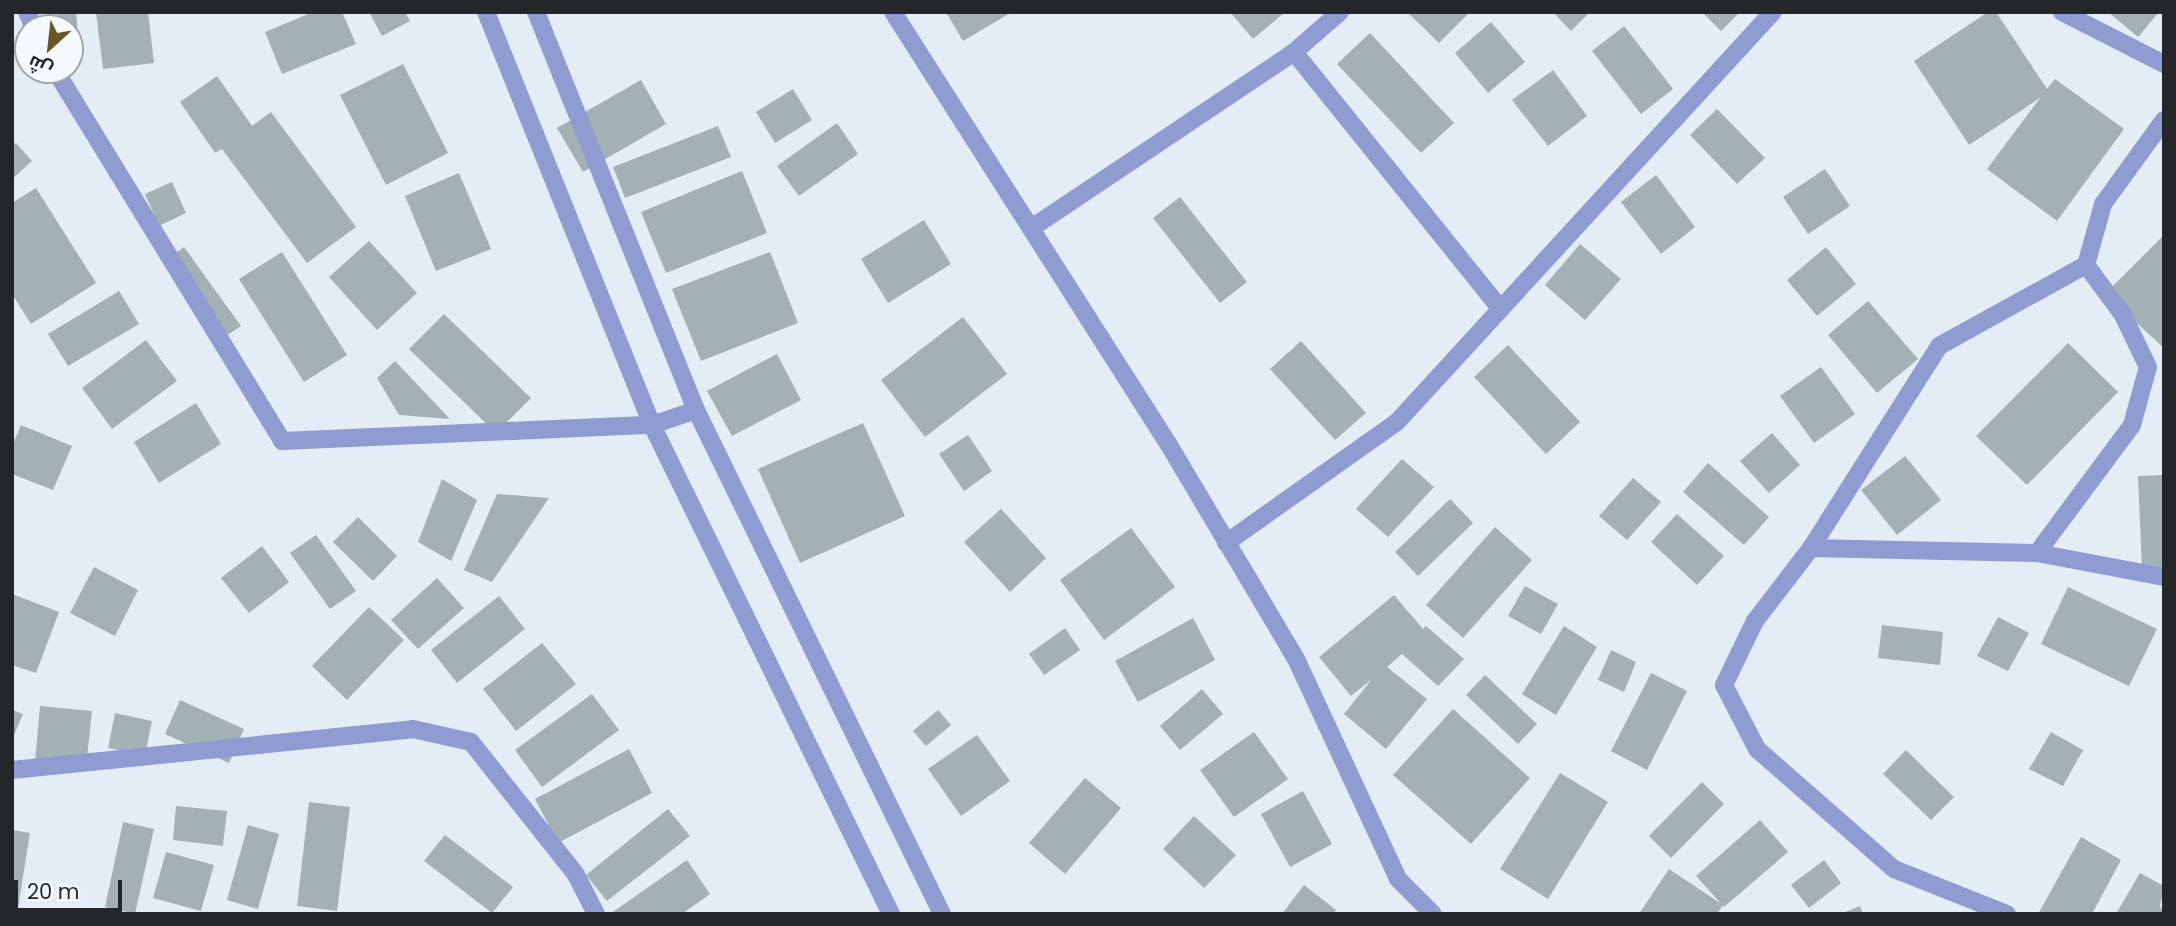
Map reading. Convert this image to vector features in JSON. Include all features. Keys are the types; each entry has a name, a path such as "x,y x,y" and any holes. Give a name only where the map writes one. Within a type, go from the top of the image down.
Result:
{"street":[{"path":"486,12 652,425 891,914"},
{"path":"536,12 696,410 942,914"},
{"path":"893,12 1033,227 1226,542 1297,662 1398,879 1433,914"},
{"path":"1033,227 1294,52 1340,12"},
{"path":"1226,542 1397,422 1773,12"},
{"path":"2062,12 2164,64"},
{"path":"1294,52 1500,309"},
{"path":"64,84 282,441 652,425 696,410"},
{"path":"2007,914 1894,869 1757,749 1724,685 1755,621 1811,548 1939,346 2086,265 2103,204 2164,120"},
{"path":"2036,553 2132,425 2148,367 2123,315 2086,265"},
{"path":"1811,548 2036,553 2164,577"},
{"path":"12,770 413,729 471,742 575,873 596,914"}],"building":[{"path":"57,12 76,14 57,14"},
{"path":"96,12 148,12 154,63 103,69"},
{"path":"313,12 342,12 356,44 282,74 265,32"},
{"path":"369,12 405,12 410,21 382,36"},
{"path":"946,12 1012,12 963,41"},
{"path":"1230,12 1285,12 1253,39"},
{"path":"1407,12 1470,12 1439,43"},
{"path":"1553,12 1590,12 1571,31"},
{"path":"1702,12 1740,12 1721,31"},
{"path":"1988,12 1996,12 2047,89 2055,79 2124,129 2057,221 1987,169 2040,98 1969,145 1914,61"},
{"path":"2108,12 2159,12 2138,37"},
{"path":"1491,22 1525,62 1488,93 1455,53"},
{"path":"1624,26 1673,89 1641,114 1592,51"},
{"path":"1370,33 1454,123 1421,153 1337,64"},
{"path":"403,64 448,153 386,185 340,95"},
{"path":"1553,70 1587,116 1548,146 1512,100"},
{"path":"217,76 252,126 271,112 356,227 307,263 222,149 215,153 180,102"},
{"path":"641,80 666,124 583,172 557,128"},
{"path":"793,89 812,120 775,143 756,112"},
{"path":"1717,109 1765,158 1737,184 1690,135"},
{"path":"837,123 858,154 799,196 777,166"},
{"path":"718,126 731,157 625,198 613,167"},
{"path":"16,143 32,161 12,179 12,146"},
{"path":"1825,169 1850,206 1808,234 1783,197"},
{"path":"742,171 767,233 666,273 641,212"},
{"path":"459,173 491,249 436,271 405,196"},
{"path":"1656,175 1695,227 1661,254 1621,202"},
{"path":"172,182 186,213 159,226 145,194"},
{"path":"36,188 96,283 31,324 12,294 12,203"},
{"path":"1180,197 1247,282 1220,303 1153,218"},
{"path":"924,220 951,264 888,303 861,259"},
{"path":"2164,235 2164,348 2105,294"},
{"path":"369,241 417,293 377,330 329,277"},
{"path":"1580,244 1621,279 1585,320 1545,285"},
{"path":"184,247 241,326 220,340 164,261"},
{"path":"1826,247 1856,284 1817,316 1787,280"},
{"path":"282,252 347,355 304,382 239,279"},
{"path":"770,252 798,323 701,361 672,289"},
{"path":"119,291 139,324 68,366 48,334"},
{"path":"1868,301 1918,359 1877,393 1828,335"},
{"path":"444,314 531,398 496,433 409,349"},
{"path":"963,317 1007,374 925,437 881,380"},
{"path":"146,340 177,381 112,429 82,388"},
{"path":"1301,341 1366,413 1335,440 1270,369"},
{"path":"2068,343 2118,392 2027,485 1976,436"},
{"path":"1508,345 1580,422 1546,454 1474,377"},
{"path":"777,354 801,400 732,436 707,391"},
{"path":"395,361 450,419 399,415 377,378"},
{"path":"1821,367 1855,414 1814,443 1780,396"},
{"path":"196,403 221,444 159,483 134,442"},
{"path":"863,423 905,516 800,563 758,469"},
{"path":"21,425 72,446 53,490 12,474 12,446"},
{"path":"1772,433 1800,465 1769,493 1740,461"},
{"path":"968,435 992,471 964,491 939,454"},
{"path":"1905,456 1941,500 1897,535 1861,490"},
{"path":"1402,459 1434,487 1388,537 1356,509"},
{"path":"1708,463 1769,517 1744,545 1683,492"},
{"path":"2164,475 2164,567 2142,568 2138,476"},
{"path":"1633,478 1661,502 1627,540 1599,516"},
{"path":"442,479 477,500 451,561 418,542"},
{"path":"497,494 549,498 492,582 464,570"},
{"path":"1450,499 1473,523 1418,576 1395,552"},
{"path":"1001,509 1046,558 1010,592 964,542"},
{"path":"1677,514 1724,556 1697,585 1651,542"},
{"path":"358,517 397,556 373,581 333,542"},
{"path":"1495,527 1532,560 1463,638 1426,605"},
{"path":"1131,528 1175,587 1104,640 1060,580"},
{"path":"316,535 356,591 330,609 290,553"},
{"path":"262,546 289,582 249,613 221,578"},
{"path":"94,567 138,590 115,636 70,613"},
{"path":"437,578 464,608 418,649 391,620"},
{"path":"1525,586 1558,604 1541,634 1508,616"},
{"path":"2068,587 2157,629 2129,686 2041,644"},
{"path":"12,594 59,612 36,673 12,665"},
{"path":"1394,595 1423,629 1426,626 1464,659 1438,686 1402,654 1387,667 1427,699 1386,749 1344,714 1372,679 1351,696 1319,657"},
{"path":"499,596 525,629 457,683 431,650"},
{"path":"369,607 404,640 347,700 312,666"},
{"path":"1998,617 2029,633 2008,671 1977,656"},
{"path":"1193,618 1215,660 1138,702 1115,661"},
{"path":"1882,625 1943,632 1940,665 1878,658"},
{"path":"1564,626 1597,647 1556,715 1522,694"},
{"path":"1065,628 1080,650 1044,675 1029,654"},
{"path":"542,643 576,684 516,731 483,689"},
{"path":"1611,650 1636,662 1624,692 1598,680"},
{"path":"1651,673 1687,691 1647,770 1611,751"},
{"path":"1485,675 1537,724 1518,744 1466,695"},
{"path":"1202,689 1223,714 1180,750 1160,726"},
{"path":"592,694 619,730 542,787 515,750"},
{"path":"180,700 244,729 229,763 165,734"},
{"path":"40,706 92,711 86,767 35,762"},
{"path":"1453,709 1530,778 1471,844 1393,775"},
{"path":"12,710 23,714 12,740"},
{"path":"938,710 951,725 926,746 913,731"},
{"path":"115,713 152,721 145,755 108,748"},
{"path":"1254,732 1288,779 1234,817 1200,770"},
{"path":"2051,732 2083,750 2063,786 2029,769"},
{"path":"977,735 1010,781 961,816 928,769"},
{"path":"629,749 652,793 558,843 535,799"},
{"path":"1906,750 1954,797 1931,820 1883,774"},
{"path":"1560,773 1608,802 1548,899 1500,869"},
{"path":"1085,778 1121,808 1065,874 1029,843"},
{"path":"1702,782 1724,804 1671,858 1649,836"},
{"path":"1303,791 1332,844 1290,867 1261,814"},
{"path":"309,802 350,807 337,911 297,906"},
{"path":"176,806 227,811 223,846 173,840"},
{"path":"668,809 690,836 607,901 586,875"},
{"path":"1194,816 1236,855 1204,888 1163,849"},
{"path":"1760,820 1788,852 1724,907 1696,876"},
{"path":"123,822 154,829 135,914 105,907"},
{"path":"248,825 279,834 258,909 227,900"},
{"path":"12,830 30,833 17,914 12,914"},
{"path":"445,835 513,887 492,913 424,861"},
{"path":"2081,837 2121,860 2092,914 2038,914"},
{"path":"166,852 214,865 201,911 153,898"},
{"path":"687,860 710,894 682,914 610,914"},
{"path":"1824,860 1841,883 1809,908 1791,885"},
{"path":"1669,869 1723,905 1717,914 1639,914"},
{"path":"2140,873 2164,886 2160,906 2164,914 2116,914"},
{"path":"1304,885 1336,910 1333,914 1282,914"},
{"path":"1860,906 1863,914 1840,914"}]}
